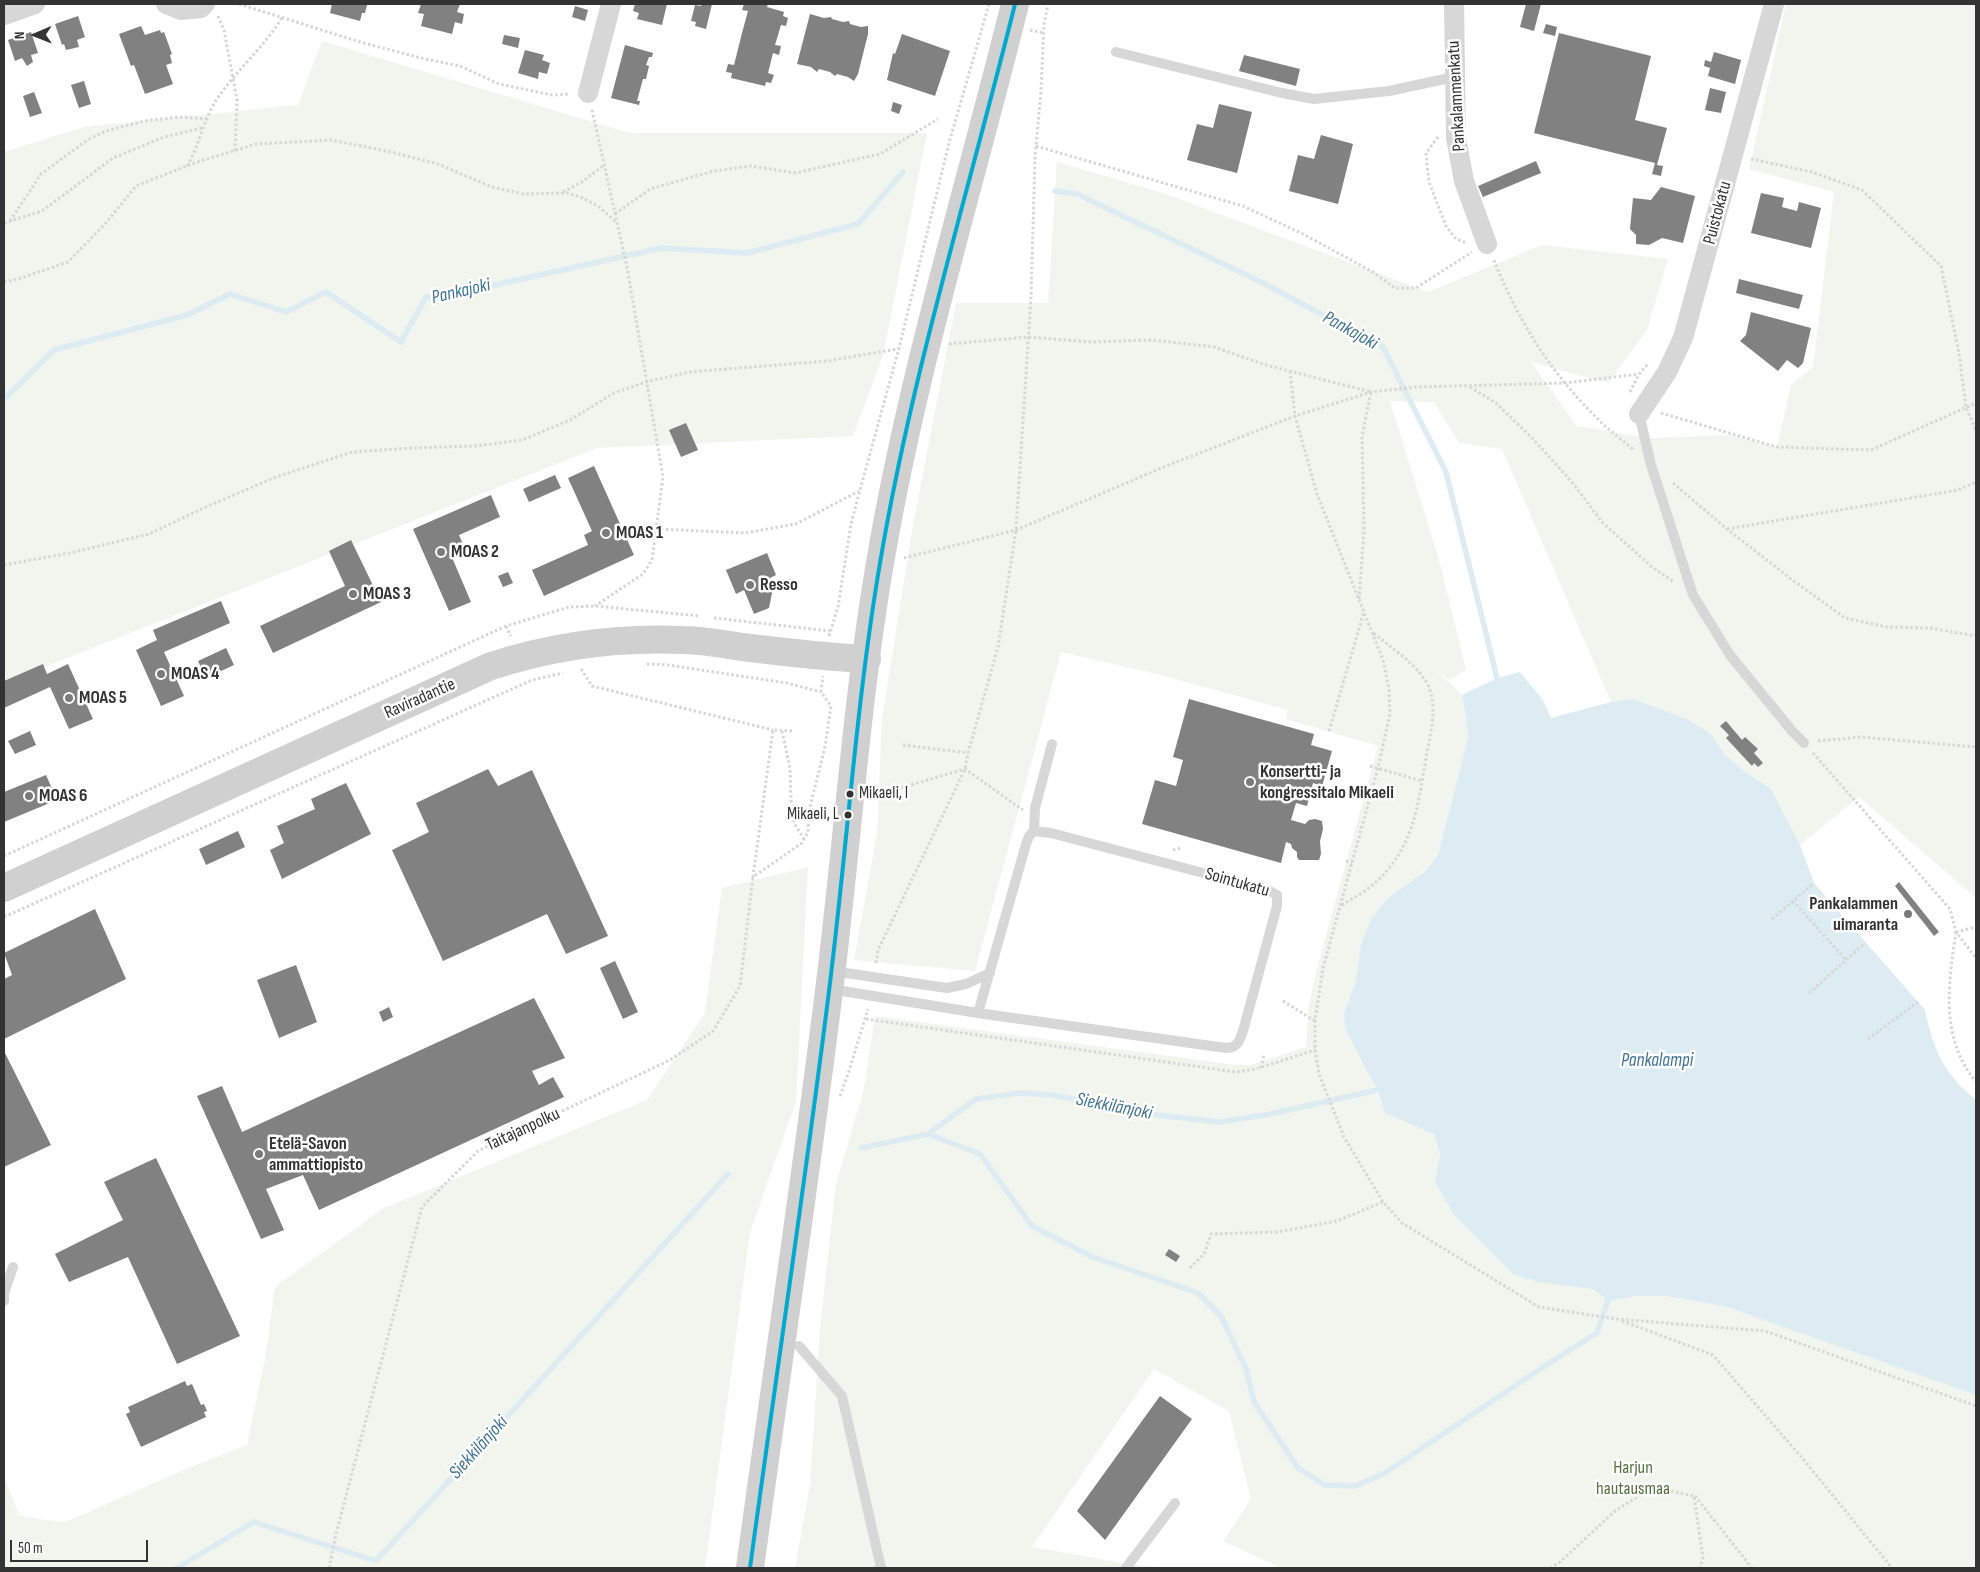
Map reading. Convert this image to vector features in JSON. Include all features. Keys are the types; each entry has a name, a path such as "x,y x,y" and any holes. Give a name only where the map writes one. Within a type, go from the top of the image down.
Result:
{"main road":[{"path":"750,1568 830,979 866,659 880,564 900,458 926,347 1015,4"},
{"name":"Raviradantie","path":"4,888 491,666 520,657 573,645 627,639 683,640 826,657 866,659"}],"street":[{"path":"4,15 35,4"},
{"path":"166,4 181,10 211,8"},
{"path":"588,93 611,4"},
{"name":"Pankalammenkatu","path":"1454,4 1456,138 1480,248"},
{"name":"Puistokatu","path":"1642,411 1667,372 1683,338 1774,4"}],"lane":[{"path":"1116,52 1314,100 1389,92 1454,77"},
{"path":"1642,411 1651,465 1693,595 1730,655 1804,743"},
{"path":"978,1013 1026,844 1029,836 1034,831 1035,808 1052,744"},
{"name":"Sointukatu","path":"830,979 870,996 978,1013 1226,1048 1234,1047 1239,1043 1278,906 1277,895 1268,890 1043,831 1034,831"},
{"path":"830,979 874,977 947,988 966,984 990,973"},
{"path":"4,1301 4,1293 13,1267"},
{"path":"798,1346 842,1396 881,1568"},
{"path":"1126,1568 1175,1503"}],"path":[{"path":"238,4 282,16 360,42 460,66 499,84 552,95 588,93 627,267 663,477 652,560 643,574 595,606"},
{"path":"821,692 830,631 838,607 851,524 899,348 949,143 990,4"},
{"path":"874,977 878,950 965,769 998,647 1016,530 1034,225 1034,157 1041,91 1044,24 1048,4"},
{"path":"211,8 224,30 233,76 237,100 235,151"},
{"path":"187,166 193,156 202,128 214,103 233,76 272,34 282,16"},
{"path":"10,221 41,174 89,139 106,131 144,121 180,117 207,119"},
{"path":"615,214 650,189 714,171 751,166 795,173 880,154 938,119"},
{"path":"4,223 42,211 113,158 164,137 202,128"},
{"path":"4,282 68,262 105,224 136,186 187,166 256,144 331,140 391,152 438,164 492,187 523,194 562,193 583,198 598,206 617,222"},
{"path":"1036,146 1243,206 1303,234 1373,272 1395,288 1416,288 1480,248 1500,277 1530,335 1564,383 1596,418 1727,529 1790,579 1845,618 1887,627 1930,628 1976,636"},
{"path":"1734,155 1812,172 1862,190 1941,266 1959,353 1966,407 1976,431"},
{"path":"562,193 582,182 604,165"},
{"path":"4,565 70,553 149,534 276,477 352,452 476,446 522,440 570,420 614,393 646,382 689,372 827,361 899,348 1028,337 1090,342 1152,340 1214,347 1266,365 1370,392"},
{"path":"1290,371 1295,416 1317,494 1364,611 1382,660 1389,689 1390,714 1378,768 1322,968 1315,1020 1314,1050 1319,1074 1344,1137 1383,1202 1402,1223 1539,1308 1616,1319 1765,1331 1976,1406"},
{"path":"880,564 1016,530 1166,466 1295,416 1370,392 1417,387 1564,383 1639,374"},
{"path":"1468,386 1496,403 1534,439 1571,481 1603,523 1652,567 1693,595"},
{"path":"1359,598 1364,530 1362,436 1370,392"},
{"path":"1642,411 1777,447 1871,450 1976,403"},
{"path":"1727,529 1958,490 1976,482"},
{"path":"656,529 745,532 796,524 860,490"},
{"path":"1329,731 1364,611"},
{"path":"1341,905 1376,883 1404,846 1413,826 1433,717 1430,690 1422,674 1371,631"},
{"path":"639,664 668,665 787,683 821,692 831,706 825,747 809,811 808,832 802,843 753,877"},
{"path":"574,671 582,669 592,686 773,730 792,731"},
{"path":"4,917 532,680 565,672"},
{"name":"Taitajanpolku","path":"329,1568 336,1534 422,1207 478,1151 670,1060 713,1032 740,986 773,730"},
{"path":"782,730 790,768 790,801 794,823 804,839"},
{"path":"1804,743 1861,737 1976,747"},
{"path":"1804,743 1950,909 1956,932 1976,958"},
{"path":"903,745 968,753"},
{"path":"1370,766 1422,781"},
{"path":"873,796 965,769"},
{"path":"965,769 1019,808"},
{"path":"1346,861 1352,863"},
{"path":"1772,920 1814,884"},
{"path":"1793,901 1846,960"},
{"path":"1956,932 1976,928"},
{"path":"1956,932 1950,966 1949,1011 1954,1045 1976,1082"},
{"path":"1809,993 1865,944"},
{"path":"837,1102 866,1019 870,996"},
{"path":"1284,1001 1315,1020"},
{"path":"1868,1039 1918,1002"},
{"path":"866,1019 1236,1072 1261,1068 1314,1050"},
{"path":"1261,1068 1264,1055"},
{"path":"1190,1268 1204,1254 1211,1234 1277,1232 1337,1221 1383,1202"},
{"path":"1616,1319 1713,1355 1803,1459 1892,1568"},
{"path":"1550,1568 1560,1562 1615,1511 1652,1487 1694,1496 1752,1568"},
{"path":"1694,1496 1703,1558 1700,1568"},
{"path":"1560,1562 1564,1568"}],"green space":[{"name":"Harjun hautausmaa","path":"1786,4 1976,4 1976,898 1859,797 1800,845 1771,789 1748,774 1726,756 1710,733 1687,719 1633,699 1611,702 1502,449 1459,443 1434,402 1390,401 1440,563 1466,670 1449,680 1433,667 1462,695 1468,738 1438,855 1418,877 1388,898 1361,945 1356,980 1344,1014 1385,1113 1434,1134 1440,1153 1435,1182 1454,1215 1513,1274 1537,1282 1593,1289 1608,1301 1636,1296 1665,1296 1724,1306 1976,1395 1976,1568 1281,1568 1223,1541 1251,1499 1229,1411 1154,1369 1032,1547 1134,1565 1177,1568 795,1568 810,1485 820,1328 836,1184 864,1089 875,1016 1236,1065 1251,1065 1306,1047 1309,1004 1317,968 1378,746 1286,719 1288,710 1157,674 1061,652 975,971 854,960 877,834 882,719 912,531 956,303 1048,303 1057,162 1163,193 1428,292 1542,245 1668,259 1647,330 1608,383 1531,362 1577,426 1651,438 1730,435 1777,447 1791,385 1813,367 1834,192 1749,169"},
{"path":"322,41 630,133 927,133 883,355 853,436 597,448 4,683 4,152 84,127 298,105"},
{"path":"808,867 796,1102 750,1232 705,1568 4,1568 4,1477 19,1515 66,1522 181,1471 247,1445 265,1359 275,1287 384,1208 647,1100 705,1013 722,888"}],"water":[{"name":"Pankalampi","path":"1520,672 1543,700 1551,718 1611,702 1633,699 1687,719 1710,733 1726,756 1748,774 1771,789 1800,845 1814,883 1925,1010 1936,1049 1942,1060 1956,1080 1976,1100 1976,1395 1724,1306 1665,1296 1636,1296 1608,1301 1593,1289 1537,1282 1513,1274 1454,1215 1435,1182 1440,1153 1434,1134 1385,1113 1377,1090 1346,1030 1344,1014 1356,980 1361,945 1371,919 1388,898 1423,873 1438,855 1468,738 1462,695 1497,678"}],"building":[{"path":"332,4 367,5 360,21 330,13"},
{"path":"421,4 460,4 457,12 464,14 462,24 455,22 452,34 421,26 424,14 418,13"},
{"path":"635,4 667,4 662,25 637,19 639,13 633,11"},
{"path":"701,4 712,4 706,29 695,26 696,22 691,21 695,5 701,6"},
{"path":"744,4 768,4 767,7 784,12 783,16 788,18 786,26 781,25 775,45 781,46 779,55 773,53 768,73 774,75 771,83 766,82 765,86 731,78 732,73 726,72 728,64 734,65 748,11 742,10"},
{"path":"1526,4 1541,4 1534,31 1520,27"},
{"path":"575,6 588,10 585,21 572,17"},
{"path":"810,14 824,18 831,17 843,22 849,21 850,24 861,27 868,26 868,34 858,74 854,81 848,77 837,74 835,76 830,72 819,69 817,72 811,67 797,64"},
{"path":"78,16 85,37 77,40 79,47 66,50 64,44 62,45 55,24"},
{"path":"1546,24 1557,27 1555,36 1543,33"},
{"path":"141,26 145,35 160,30 161,33 164,32 172,54 170,55 172,63 166,65 173,84 145,94 134,65 131,66 119,34"},
{"path":"31,32 38,53 31,55 33,62 27,66 22,58 15,61 8,40"},
{"path":"1559,33 1651,56 1635,120 1667,128 1657,165 1663,166 1661,176 1652,174 1655,163 1534,133"},
{"path":"902,34 950,51 935,96 887,80 893,53 895,54"},
{"path":"504,35 520,38 518,48 502,44"},
{"path":"625,45 653,53 646,65 649,66 637,101 640,101 639,105 611,98"},
{"path":"525,50 544,55 542,60 550,63 547,74 539,72 538,79 518,73"},
{"path":"1714,52 1741,60 1735,84 1708,76 1710,68 1704,66 1705,60 1711,62"},
{"path":"1244,55 1300,69 1296,86 1239,71"},
{"path":"84,81 91,104 79,108 71,85"},
{"path":"1710,88 1726,92 1721,113 1705,110"},
{"path":"34,92 42,113 30,117 23,96"},
{"path":"893,102 902,105 899,114 891,111"},
{"path":"1219,104 1252,112 1237,173 1187,160 1197,124 1213,128"},
{"path":"1321,135 1353,144 1338,204 1289,191 1298,155 1314,159"},
{"path":"1536,161 1541,173 1483,197 1478,186"},
{"path":"1661,187 1695,196 1683,243 1662,238 1649,245 1636,244 1636,235 1630,229 1633,198 1651,200"},
{"path":"1761,193 1784,198 1782,207 1797,211 1799,202 1821,208 1811,248 1751,233"},
{"path":"1739,279 1803,295 1799,309 1736,293"},
{"path":"1751,312 1811,328 1803,363 1798,368 1787,360 1778,371 1740,341 1746,335"},
{"path":"686,423 698,450 681,457 669,430"},
{"name":"MOAS 1","path":"594,466 634,555 544,596 532,570 588,545 584,535 592,531 568,478"},
{"path":"555,475 561,488 529,502 523,489"},
{"name":"MOAS 2","path":"491,495 500,517 459,535 465,549 451,555 471,602 449,611 413,529"},
{"name":"MOAS 3","path":"351,540 381,602 273,653 260,626 345,586 329,551"},
{"name":"Resso","path":"767,553 776,575 766,580 772,593 769,608 754,614 744,590 736,594 726,570"},
{"path":"508,572 513,583 503,587 498,576"},
{"name":"MOAS 4","path":"221,601 230,623 164,652 184,696 161,706 136,650 157,640 153,630"},
{"path":"226,648 234,665 206,678 198,661"},
{"name":"MOAS 5","path":"43,664 47,674 68,664 93,719 69,729 50,687 4,708 4,681"},
{"name":"Konsertti- ja kongressitalo Mikaeli","path":"1189,699 1314,734 1311,745 1332,751 1322,786 1313,783 1307,806 1296,803 1291,820 1305,824 1309,820 1322,821 1323,829 1319,860 1299,860 1297,852 1292,848 1291,844 1286,842 1281,863 1142,824 1155,780 1176,786 1183,760 1173,757"},
{"path":"1726,721 1742,740 1745,737 1758,749 1754,753 1763,763 1758,767 1754,763 1752,766 1726,738 1729,735 1720,726"},
{"path":"30,731 36,745 15,754 8,741"},
{"path":"488,769 498,786 532,770 608,936 566,954 547,914 443,961 392,850 429,832 416,803"},
{"name":"MOAS 6","path":"46,775 57,800 4,822 4,792"},
{"path":"346,783 371,834 282,879 270,850 284,843 277,826 315,809 311,799"},
{"path":"238,831 245,847 206,865 199,849"},
{"path":"1899,882 1939,932 1934,936 1895,886"},
{"path":"95,909 126,979 4,1039 4,979 12,975 4,953"},
{"path":"615,961 638,1012 623,1019 600,968"},
{"path":"296,965 317,1022 279,1038 257,980"},
{"path":"534,998 565,1058 532,1071 539,1085 553,1077 564,1097 319,1210 303,1175 266,1189 284,1230 261,1239 197,1096 222,1086 242,1132"},
{"path":"389,1007 393,1017 383,1022 379,1012"},
{"path":"4,1051 51,1145 4,1167"},
{"path":"156,1158 240,1336 177,1364 128,1257 69,1282 55,1254 123,1220 104,1182"},
{"path":"1169,1249 1180,1256 1176,1262 1165,1255"},
{"path":"185,1381 187,1386 192,1384 201,1405 204,1404 207,1411 204,1412 206,1417 141,1447 126,1414 130,1412 128,1407"},
{"path":"1160,1396 1192,1419 1105,1540 1077,1511"}],"waterway":[{"name":"Pankajoki","path":"4,399 54,350 187,315 230,294 286,312 326,292 401,342 426,297 445,296 661,248 747,253 858,224 903,172"},
{"name":"Pankajoki","path":"1055,191 1077,194 1261,282 1383,347 1446,472 1497,678"},
{"name":"Siekkilänjoki","path":"861,1148 928,1134 976,1099 1019,1093 1053,1095 1157,1115 1220,1122 1271,1114 1377,1090"},
{"path":"928,1134 980,1154 1032,1226 1093,1257 1198,1293 1221,1316 1246,1369 1254,1402 1298,1468 1325,1485 1355,1486 1385,1473 1597,1333 1608,1301"},
{"name":"Siekkilänjoki","path":"177,1568 254,1522 376,1561 728,1174"}],"transit line":[{"path":"750,1568 820,1063 864,669 880,563 908,422 942,282 1015,4"}],"place":[{"name":"MOAS 1","path":"606,533"},
{"name":"MOAS 2","path":"441,552"},
{"name":"Resso","path":"750,585"},
{"name":"MOAS 3","path":"353,594"},
{"name":"MOAS 4","path":"161,674"},
{"name":"MOAS 5","path":"69,698"},
{"name":"Konsertti- ja kongressitalo Mikaeli","path":"1250,782"},
{"name":"Mikaeli, I","path":"850,794"},
{"name":"MOAS 6","path":"29,796"},
{"name":"Mikaeli, L","path":"848,815"},
{"name":"Pankalammen uimaranta","path":"1908,914"},
{"name":"Etelä-Savon ammattiopisto","path":"259,1154"}]}
